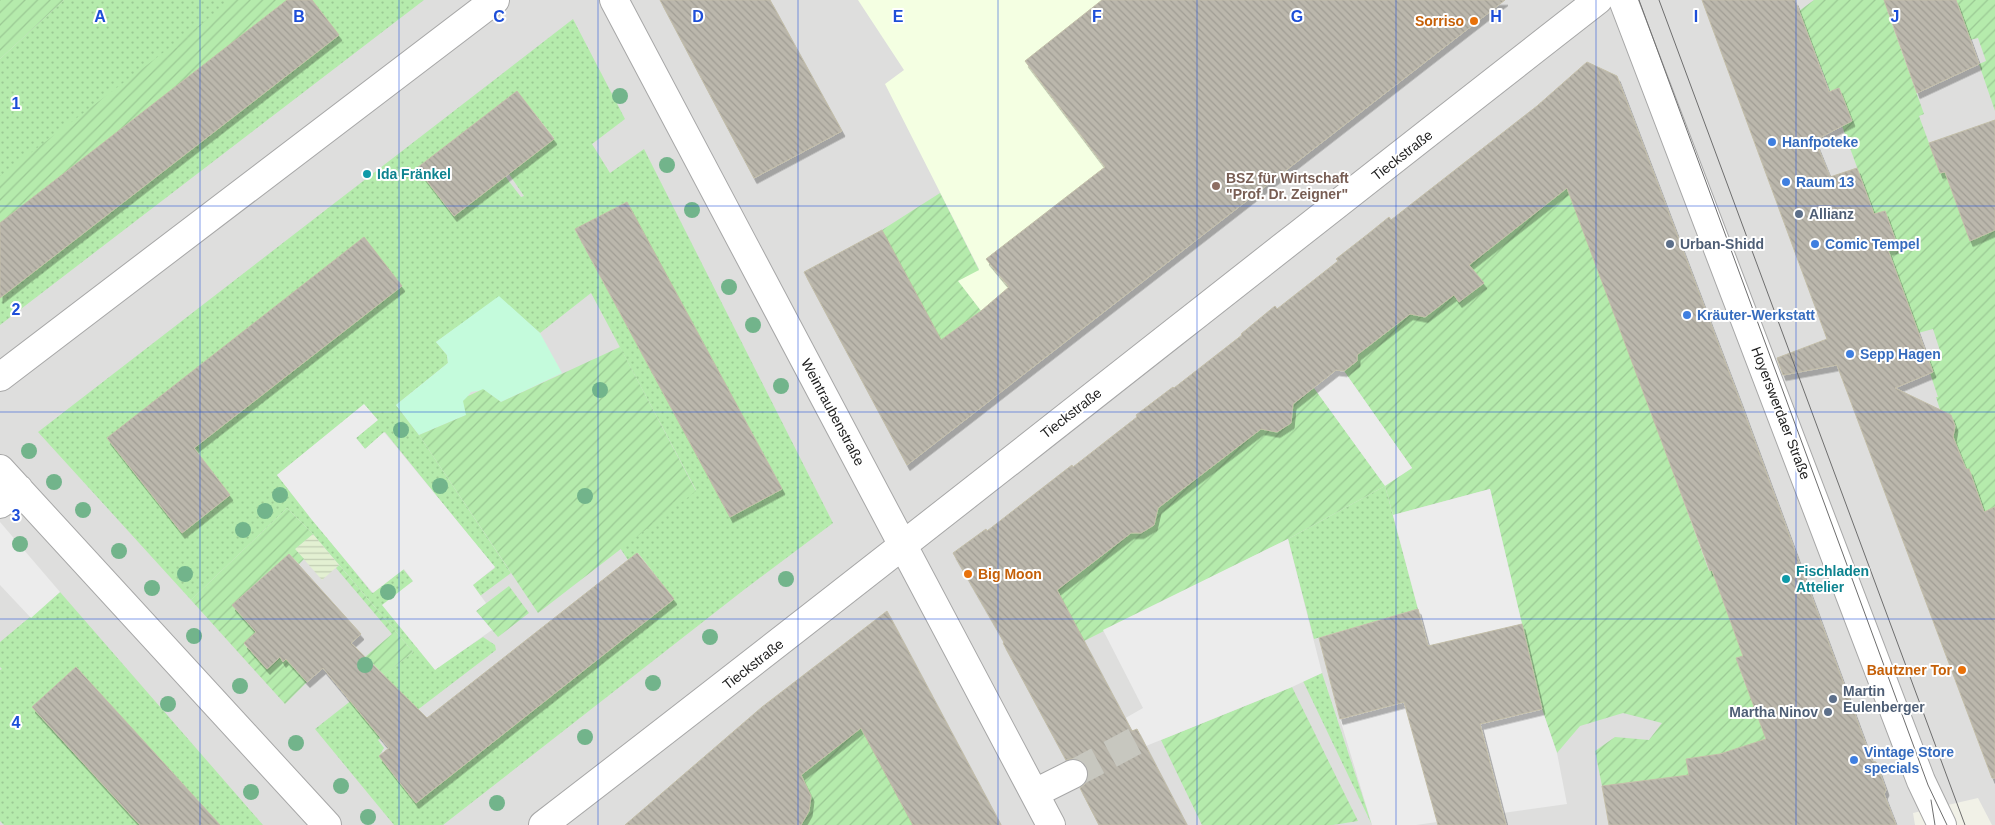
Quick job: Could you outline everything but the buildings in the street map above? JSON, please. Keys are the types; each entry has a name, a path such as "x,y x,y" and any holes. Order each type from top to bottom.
{"street":[{"path":"0,377 495,0"},
{"name":"Weintraubenstraße","path":"614,0 1051,825"},
{"name":"Tieckstraße","path":"543,825 774,648 903,544 1228,292 1598,0"},
{"name":"Hoyerswerdaer Straße","path":"1623,0 1921,781 1942,825"},
{"path":"0,468 9,496 327,825"},
{"path":"1035,793 1073,774"}],"shaded area":[{"path":"0,0 1995,0 1995,825 1992,825 1978,798 1913,813 1915,825 0,825"},
{"path":"858,0 1430,0 1458,36 1028,371 957,280 979,269 885,84 904,70"},
{"path":"499,296 540,333 562,373 501,402 484,390 471,392 468,396 466,415 419,435 396,405 448,363 447,355 436,342"},
{"path":"1336,370 1344,371 1412,468 1385,486 1314,388"},
{"path":"364,404 378,420 356,438 365,449 384,432 495,567 473,585 486,603 476,611 492,630 435,670 382,605 413,581 404,569 373,593 277,475"},
{"path":"1490,489 1522,624 1428,646 1393,515"},
{"path":"0,522 60,592 31,618 0,585"},
{"path":"313,534 339,565 322,580 295,549"},
{"path":"1288,539 1322,673 1146,746 1137,730 1129,733 1122,720 1143,708 1103,630"},
{"path":"1439,693 1458,819 1416,825 1372,825 1340,719"},
{"path":"1542,709 1557,753 1567,804 1503,813 1480,724"}],"green space":[{"path":"0,0 64,0 0,59"},
{"path":"64,0 424,0 0,325 0,59"},
{"path":"233,0 287,0 0,223 0,176"},
{"path":"1814,0 1900,0 1887,10 1924,114 1919,116 1940,173 1945,172 1970,241 1995,230 1995,520 1984,512 1969,469 1966,469 1950,435 1954,434 1955,426 1951,415 1945,412 1941,413 1928,360 1941,354 1933,329 1918,333 1888,250 1898,247 1885,211 1874,214 1842,126 1852,121 1839,88 1830,91 1799,11"},
{"path":"1956,0 1995,0 1995,111 1979,64 1986,61 1978,38 1970,40"},
{"path":"573,19 625,119 592,144 610,173 644,149 833,523 745,589 443,825 394,825 315,729 413,652 313,534 287,508 191,600 38,432","holes":["517,91 554,138 509,174 524,196 521,197 505,176 454,216 417,168","627,202 782,488 730,517 575,230","591,293 696,490 620,548 628,560 638,553 674,599 416,803 379,756 384,748 378,740 496,650 495,645 483,637 435,669 428,661 413,581 403,569 372,593 277,475 364,405 377,420 356,438 365,449 385,432 495,568 472,585 480,596 511,573 419,435 396,405 448,363 447,355 436,342 499,297 540,333","257,398 194,448 230,495 182,533 107,438"]},
{"path":"1565,170 1709,571 1712,570 1743,656 1736,658 1745,684 1799,749 1751,744 1720,754 1687,759 1690,779 1674,777 1602,786 1595,751 1615,737 1649,740 1662,723 1623,713 1580,726 1557,753 1542,709 1490,489 1393,515 1385,486 1288,539 1084,641 1057,590 1108,551 1106,548 1131,529 1134,533 1141,533 1154,525 1151,513 1265,425 1270,431 1277,432 1291,423 1287,409 1314,388 1385,485 1412,468 1344,371 1357,361 1358,354 1413,311 1452,292 1460,301 1484,283 1469,265"},
{"path":"940,193 979,270 958,281 981,311 936,351 882,230"},
{"path":"620,347 696,491 538,613 419,435 466,415 463,401 468,396 483,389 501,402"},
{"path":"1385,486 1418,609 1314,639 1288,539"},
{"path":"287,508 313,534 295,549 304,559 299,564 289,554 232,605 256,632 244,644 267,669 280,657 283,662 286,659 307,682 285,704 191,600"},
{"path":"339,565 413,652 384,675 373,664 365,672 358,663 392,634 336,568"},
{"path":"509,586 529,613 498,637 476,611"},
{"path":"60,592 263,825 220,825 76,667 32,707 140,825 4,825 0,821 0,670 2,669 0,667 0,642"},
{"path":"1322,673 1372,825 1303,681"},
{"path":"1292,687 1358,821 1333,825 1202,825 1161,740"},
{"path":"861,728 913,825 801,825 809,805 809,795 801,775"}],"tunnel":[{"path":"1073,774 1141,738"}],"tram line":[{"path":"1639,0 1928,785 1947,825"},
{"path":"1659,0 1965,825"},
{"path":"1931,800 1935,825"}],"place":[{"name":"Sorriso","path":"1474,21"},
{"name":"Hanfpoteke","path":"1772,142"},
{"name":"Ida Fränkel","path":"367,174"},
{"name":"Raum 13","path":"1786,182"},
{"name":"BSZ für Wirtschaft \"Prof. Dr. Zeigner\"","path":"1216,186"},
{"name":"Allianz","path":"1799,214"},
{"name":"Urban-Shidd","path":"1670,244"},
{"name":"Comic Tempel","path":"1815,244"},
{"name":"Kräuter-Werkstatt","path":"1687,315"},
{"name":"Sepp Hagen","path":"1850,354"},
{"name":"Big Moon","path":"968,574"},
{"name":"Fischladen Attelier","path":"1786,579"},
{"name":"Bautzner Tor","path":"1962,670"},
{"name":"Martin Eulenberger","path":"1833,699"},
{"name":"Martha Ninov","path":"1828,712"},
{"name":"Vintage Store specials","path":"1854,760"}]}
